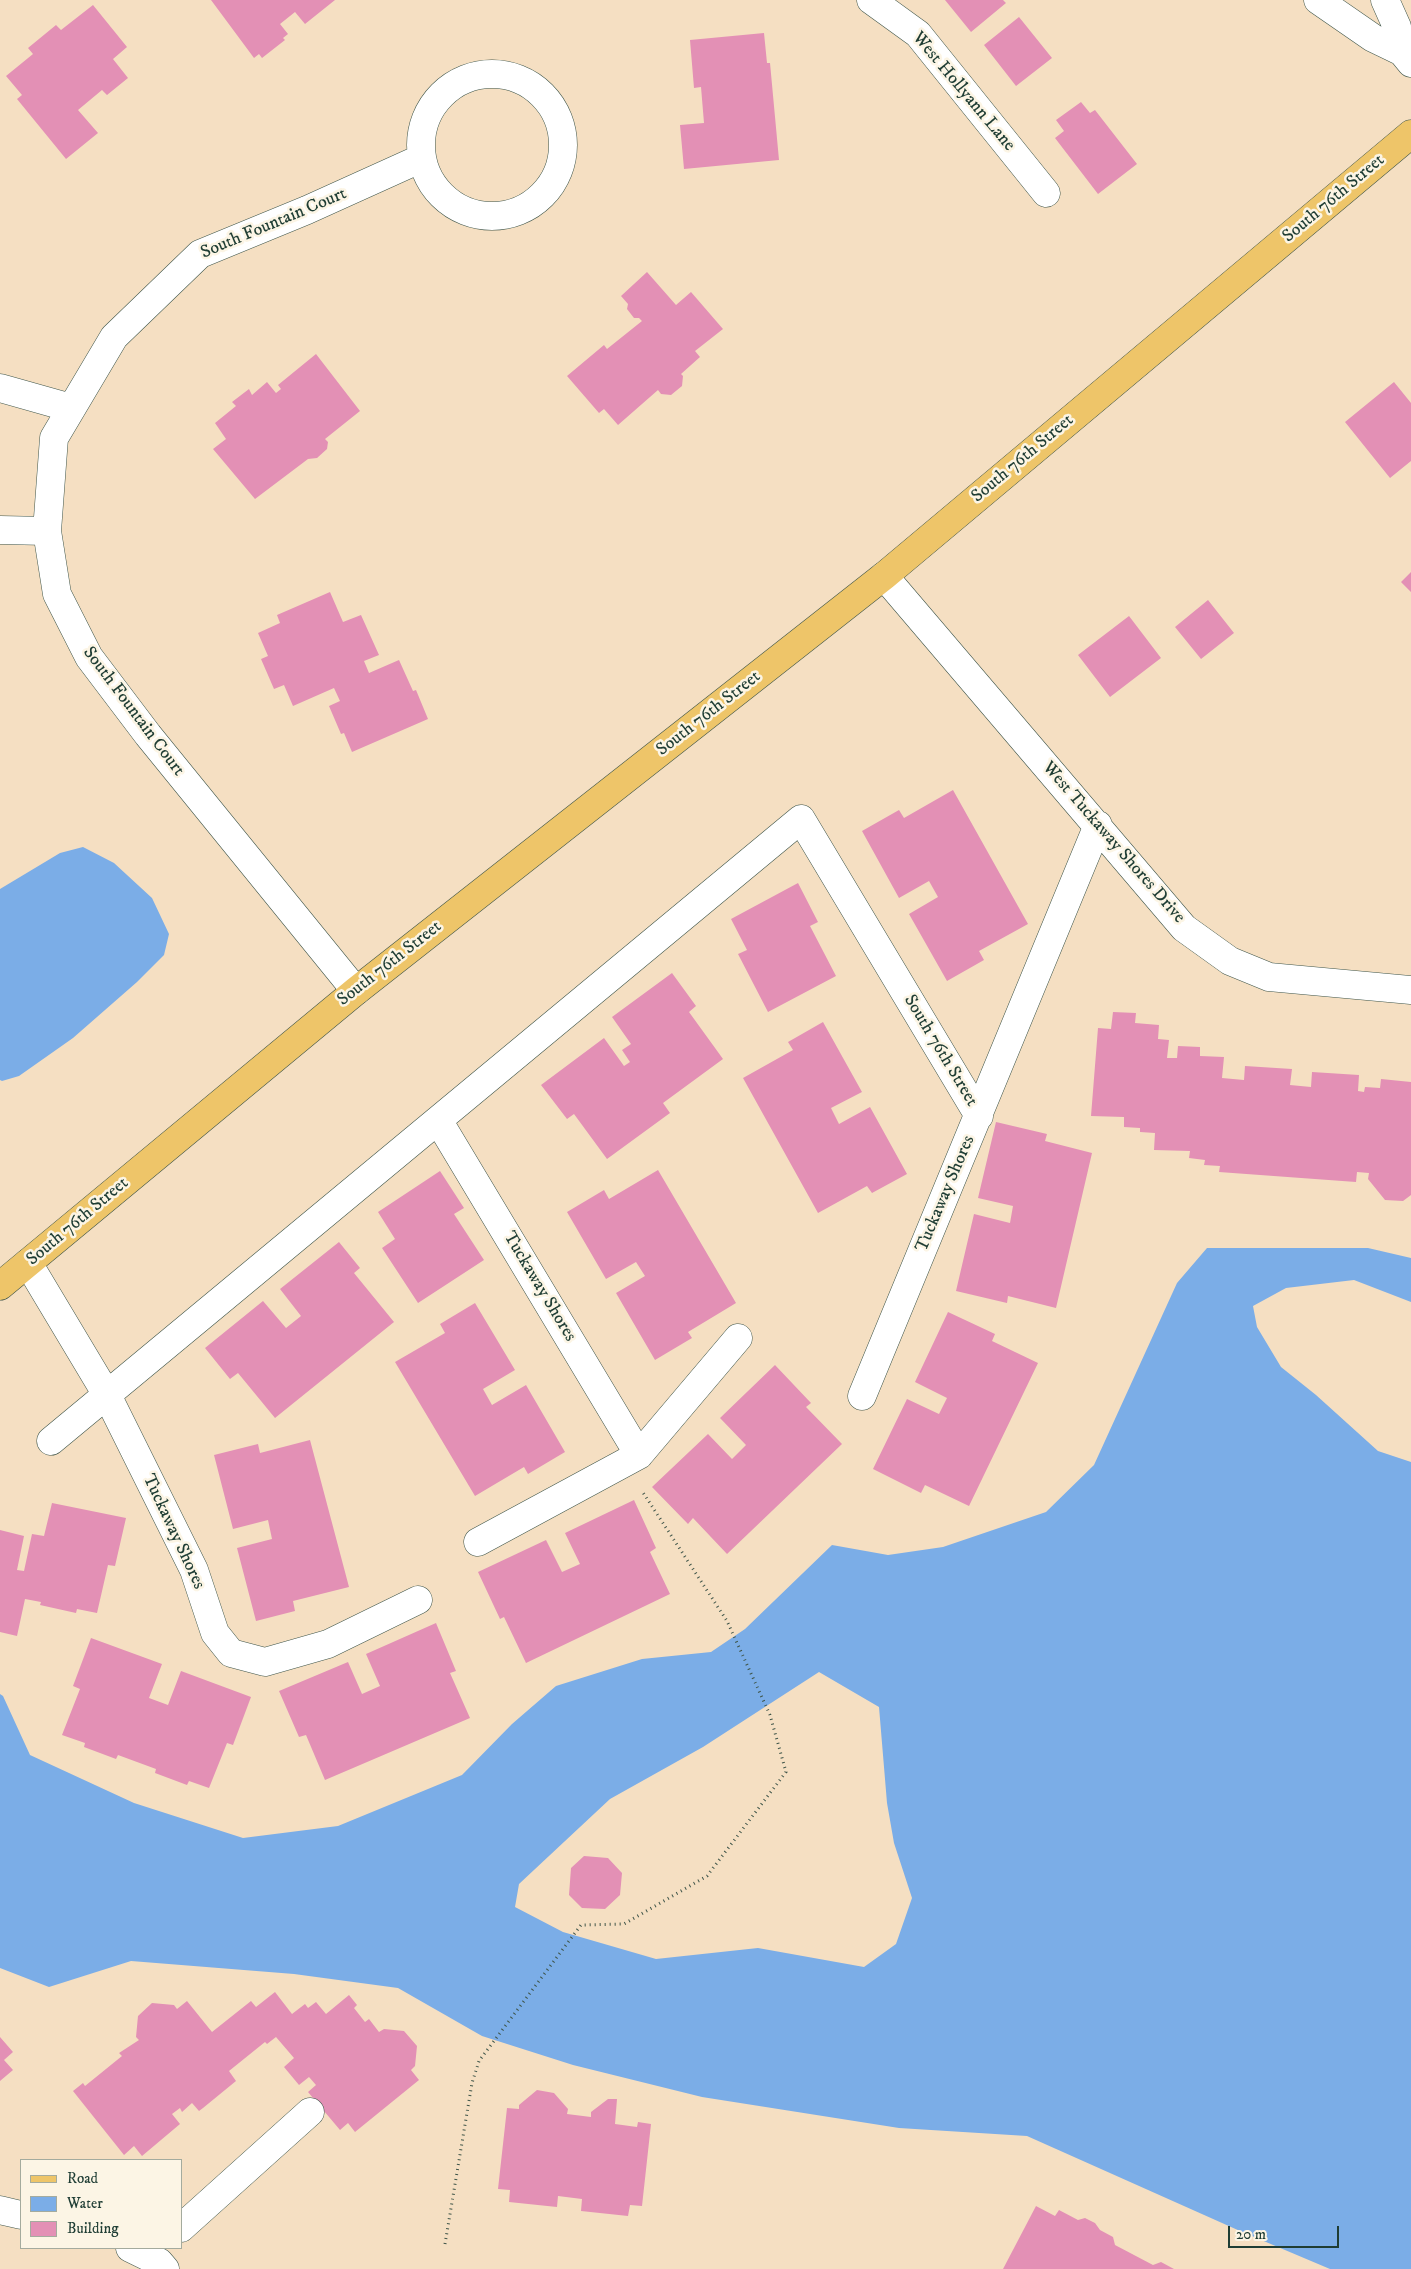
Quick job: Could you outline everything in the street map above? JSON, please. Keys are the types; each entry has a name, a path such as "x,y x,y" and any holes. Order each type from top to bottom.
{"main road":[{"name":"South 76th Street","path":"0,1286 356,991 884,576 1411,134"}],"street":[{"name":"West Hollyann Lane","path":"871,0 918,34 1046,193"},
{"path":"1318,0 1406,58"},
{"path":"1385,0 1397,27 1406,58"},
{"path":"488,74 512,77 534,88 551,105 561,127 563,151 559,171 549,189 534,203 516,212 496,216 481,215 457,207 441,194 429,177 422,158 422,134 430,111 444,92 465,79 488,74"},
{"name":"South Fountain Court","path":"356,991 148,735 89,657 57,594 47,531 54,438 114,337 200,254 308,210 422,158"},
{"path":"0,388 71,408"},
{"path":"0,530 47,531"},
{"name":"West Tuckaway Shores Drive","path":"884,576 1184,928 1230,961 1269,977 1411,990"},
{"name":"South 76th Street","path":"51,1441 801,819 979,1116"},
{"name":"Tuckaway Shores","path":"862,1396 1098,825"},
{"name":"Tuckaway Shores","path":"438,1120 631,1459"},
{"name":"Tuckaway Shores","path":"28,1263 107,1395 194,1570 215,1634 232,1653 265,1662 328,1644 418,1600"},
{"path":"478,1542 631,1459 738,1338"},
{"path":"182,2227 310,2112"},
{"path":"0,2210 20,2214"}],"path":[{"path":"445,2244 472,2083 479,2061 582,1925 624,1924 707,1876 786,1772 770,1715 727,1621 631,1459"}],"water":[{"path":"83,847 114,863 152,898 169,934 164,955 137,982 73,1038 19,1076 2,1081 0,1080 0,889 60,853"},
{"path":"1207,1248 1368,1248 1411,1258 1411,1302 1354,1280 1286,1288 1253,1306 1257,1327 1281,1367 1316,1395 1378,1451 1411,1462 1411,2269 1330,2269 1027,2136 899,2128 702,2097 573,2065 482,2036 398,1988 294,1974 131,1961 49,1987 0,1968 0,1694 3,1696 30,1755 134,1803 243,1838 338,1826 462,1775 512,1724 556,1686 642,1659 711,1652 745,1629 832,1545 888,1555 943,1547 1046,1512 1094,1465 1177,1283","holes":["819,1672 879,1707 887,1803 894,1843 912,1898 896,1944 864,1967 758,1948 656,1959 563,1932 515,1907 519,1884 610,1799 703,1747"]}],"building":[{"path":"211,0 335,0 305,24 295,12 280,24 288,34 283,38 285,40 262,58 259,54 254,58"},
{"path":"945,0 1003,0 1006,3 971,32"},
{"path":"93,5 127,47 113,59 128,78 107,95 102,90 78,110 98,133 66,159 17,99 22,95 6,76 33,54 28,48 56,25 61,30"},
{"path":"1019,17 1052,58 1016,86 984,45"},
{"path":"764,33 767,63 770,63 779,160 684,169 680,125 704,123 701,87 694,88 690,40"},
{"path":"1081,102 1090,113 1095,110 1137,164 1098,194 1055,138 1064,131 1056,120"},
{"path":"647,272 676,305 691,292 723,329 695,351 700,357 681,374 683,376 682,386 671,395 661,394 658,390 618,425 604,409 599,413 567,376 604,345 607,349 642,321 639,318 634,318 627,309 628,304 621,296"},
{"path":"316,354 360,411 325,439 328,442 327,449 317,458 308,459 255,499 213,449 226,439 215,423 236,406 232,402 249,389 252,395 267,382 276,393 281,389 278,385"},
{"path":"1394,382 1411,403 1411,461 1390,478 1345,422"},
{"path":"1411,572 1411,592 1401,582"},
{"path":"330,592 343,622 361,615 379,655 364,661 369,673 399,660 413,691 416,690 428,719 352,752 344,733 341,734 329,706 340,701 334,688 293,706 284,685 274,689 261,659 268,656 258,633 280,623 277,615"},
{"path":"1208,600 1234,633 1201,659 1175,627"},
{"path":"1129,616 1161,658 1110,697 1078,655"},
{"path":"953,790 1028,924 979,951 984,960 947,981 909,914 938,897 929,881 899,898 862,831 899,810 904,818"},
{"path":"798,883 818,922 810,926 836,976 768,1012 738,954 747,950 731,919"},
{"path":"672,973 696,1006 689,1012 723,1059 663,1103 670,1113 607,1159 574,1114 567,1119 541,1085 604,1038 624,1066 630,1062 622,1050 631,1044 612,1017"},
{"path":"1113,1012 1136,1013 1135,1023 1159,1025 1158,1039 1169,1040 1167,1058 1177,1058 1178,1046 1200,1047 1200,1056 1224,1057 1222,1078 1244,1080 1245,1066 1292,1069 1290,1085 1311,1087 1312,1072 1359,1075 1358,1091 1364,1092 1365,1087 1380,1088 1381,1079 1411,1082 1411,1195 1403,1201 1385,1200 1368,1179 1369,1173 1357,1172 1356,1182 1219,1172 1220,1166 1204,1165 1205,1160 1189,1158 1190,1151 1154,1150 1155,1133 1140,1132 1140,1128 1124,1127 1124,1117 1091,1116 1098,1028 1111,1029"},
{"path":"823,1022 862,1092 831,1108 839,1124 870,1107 907,1174 872,1193 867,1186 818,1213 743,1078 793,1050 788,1042"},
{"path":"996,1122 1047,1134 1045,1141 1092,1153 1056,1308 1008,1296 1007,1303 956,1291 974,1214 1010,1223 1013,1206 978,1198"},
{"path":"658,1170 736,1303 688,1332 692,1338 655,1360 616,1293 645,1276 636,1262 606,1279 567,1212 604,1190 609,1199"},
{"path":"440,1171 464,1208 454,1214 484,1260 418,1303 382,1248 395,1239 378,1212"},
{"path":"339,1242 360,1268 354,1273 394,1322 275,1418 238,1373 230,1379 205,1348 263,1301 286,1328 301,1316 280,1289"},
{"path":"475,1303 515,1370 483,1389 492,1405 526,1385 565,1452 528,1474 524,1467 475,1496 395,1362 445,1333 440,1324"},
{"path":"948,1312 995,1334 992,1341 1038,1363 969,1506 925,1485 921,1493 873,1469 907,1399 939,1414 947,1398 915,1382"},
{"path":"775,1365 811,1403 806,1407 842,1444 727,1554 693,1518 688,1524 652,1487 708,1434 732,1459 746,1445 720,1418"},
{"path":"310,1440 349,1587 293,1601 295,1611 256,1621 237,1548 272,1539 268,1520 233,1529 214,1455 258,1444 260,1453"},
{"path":"634,1500 656,1548 650,1552 670,1594 526,1663 504,1617 500,1619 478,1572 546,1540 562,1572 580,1564 565,1533"},
{"path":"52,1503 126,1518 115,1566 108,1565 97,1613 77,1609 76,1613 40,1605 41,1602 25,1599 17,1636 0,1632 0,1530 24,1536 17,1570 24,1571 32,1534 44,1536"},
{"path":"436,1623 456,1671 450,1673 470,1718 325,1780 306,1735 299,1737 279,1691 348,1662 362,1694 380,1686 366,1654"},
{"path":"91,1638 162,1664 149,1698 168,1705 181,1671 251,1697 233,1745 227,1743 209,1788 189,1781 187,1785 155,1773 156,1769 118,1755 116,1759 84,1747 85,1743 62,1735 80,1689 73,1686"},
{"path":"584,1856 608,1858 622,1873 620,1895 605,1909 582,1908 569,1895 571,1868"},
{"path":"275,1992 292,2014 305,2004 308,2008 316,2002 326,2014 349,1995 357,2005 354,2008 365,2022 369,2019 379,2032 384,2029 404,2031 417,2046 415,2066 411,2070 419,2080 355,2132 348,2123 340,2130 308,2092 316,2085 309,2077 299,2085 284,2067 294,2058 276,2037 267,2044 265,2042 229,2071 236,2081 199,2111 192,2103 182,2112 180,2108 172,2114 180,2124 142,2156 134,2146 124,2155 73,2091 83,2083 85,2086 122,2056 119,2053 139,2040 136,2037 138,2016 152,2003 174,2005 177,2009 187,2001 212,2032 251,2001 256,2007"},
{"path":"0,2037 13,2052 4,2060 13,2070 0,2081"},
{"path":"537,2090 554,2093 568,2109 567,2114 591,2117 591,2112 608,2099 617,2099 615,2124 637,2127 638,2122 651,2124 642,2206 630,2205 628,2216 581,2211 582,2199 558,2196 557,2207 509,2202 510,2190 498,2189 507,2108 519,2109 519,2105"},
{"path":"1036,2206 1055,2216 1059,2210 1078,2220 1085,2218 1095,2223 1100,2230 1113,2237 1115,2245 1153,2265 1161,2262 1174,2269 1003,2269"}]}
